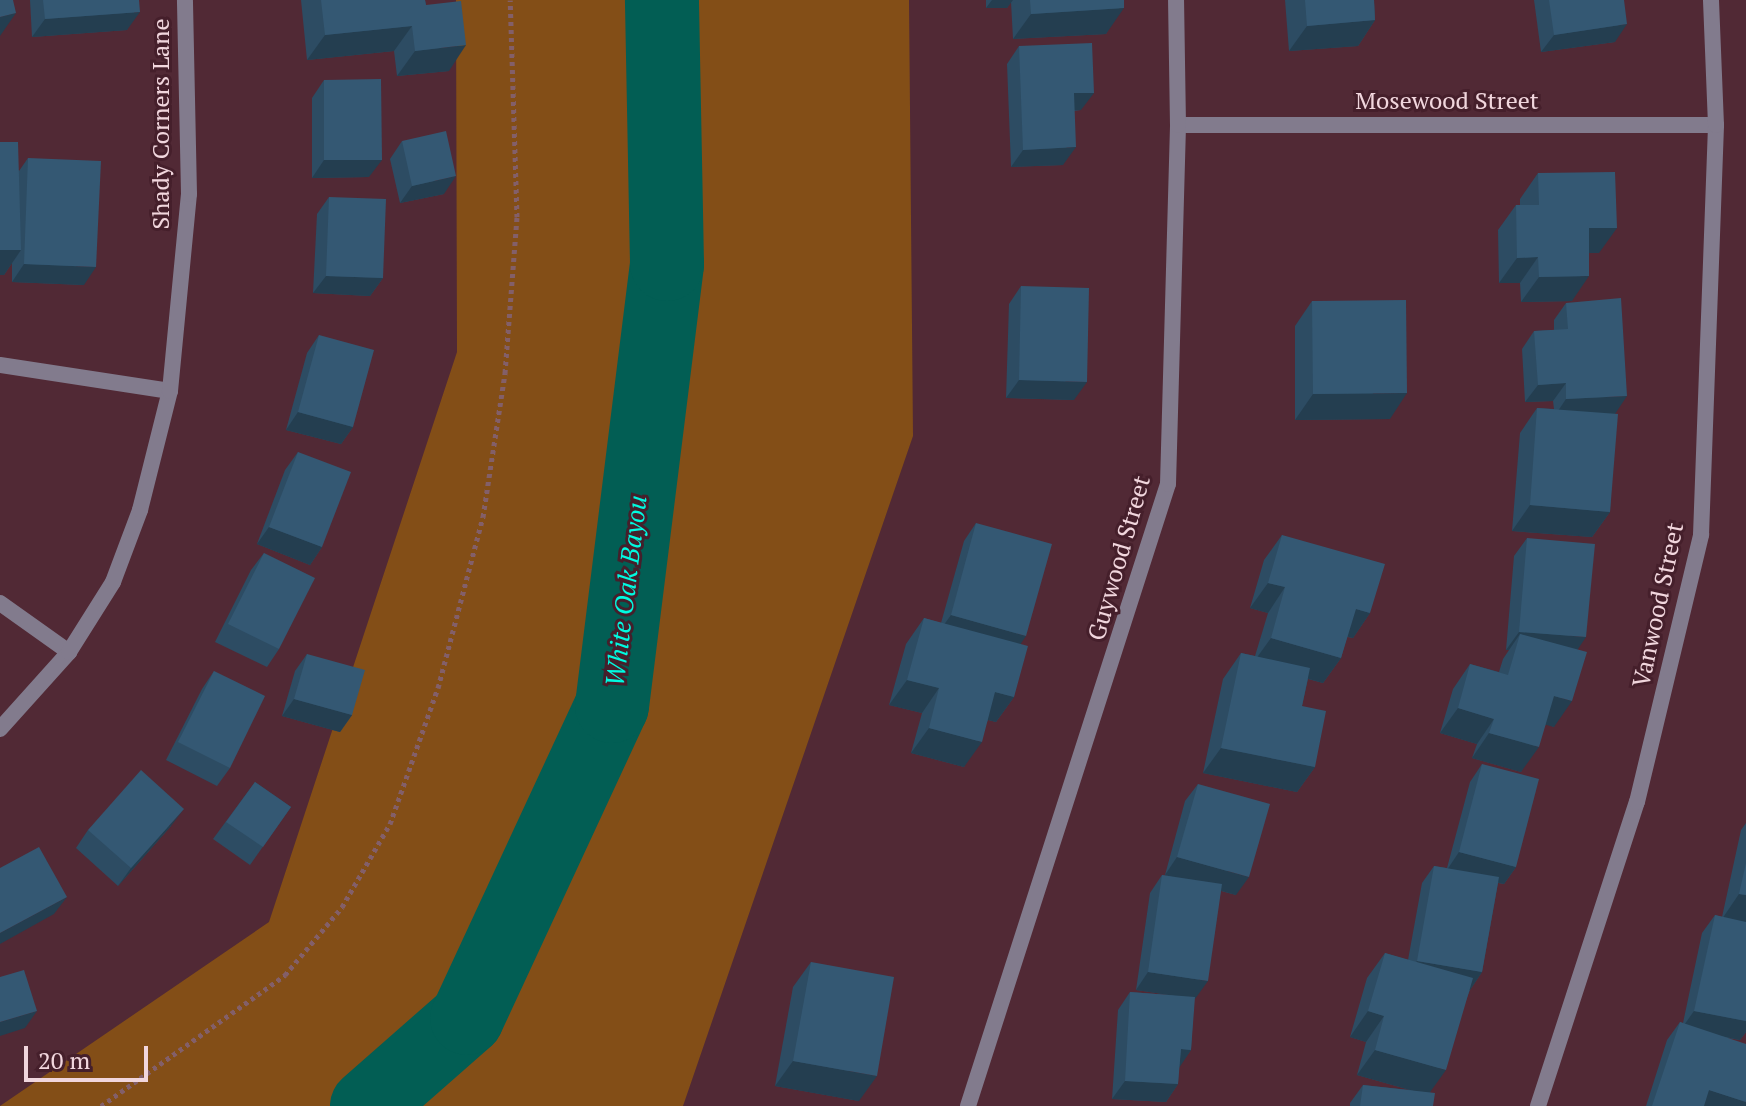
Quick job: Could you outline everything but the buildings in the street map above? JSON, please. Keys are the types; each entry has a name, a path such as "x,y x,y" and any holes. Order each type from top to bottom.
{"street":[{"name":"Shady Corners Lane","path":"0,729 69,652 113,582 140,510 170,391 189,194 185,0"},
{"name":"Guywood Street","path":"968,1106 1168,484 1178,125 1176,0"},
{"name":"Vanwood Street","path":"1538,1106 1637,802 1701,535 1716,125 1711,0"},
{"name":"Mosewood Street","path":"1178,125 1716,125"},
{"path":"0,365 170,391"},
{"path":"0,603 69,652"}],"path":[{"path":"101,1106 285,975 342,907 390,824 438,688 483,517 503,387 517,217 510,0"}],"shaded area":[{"path":"456,0 909,0 913,436 683,1106 0,1106 269,922 457,352"}],"waterway":[{"name":"White Oak Bayou","path":"367,1106 467,1018 612,706 667,264 662,0"}]}
